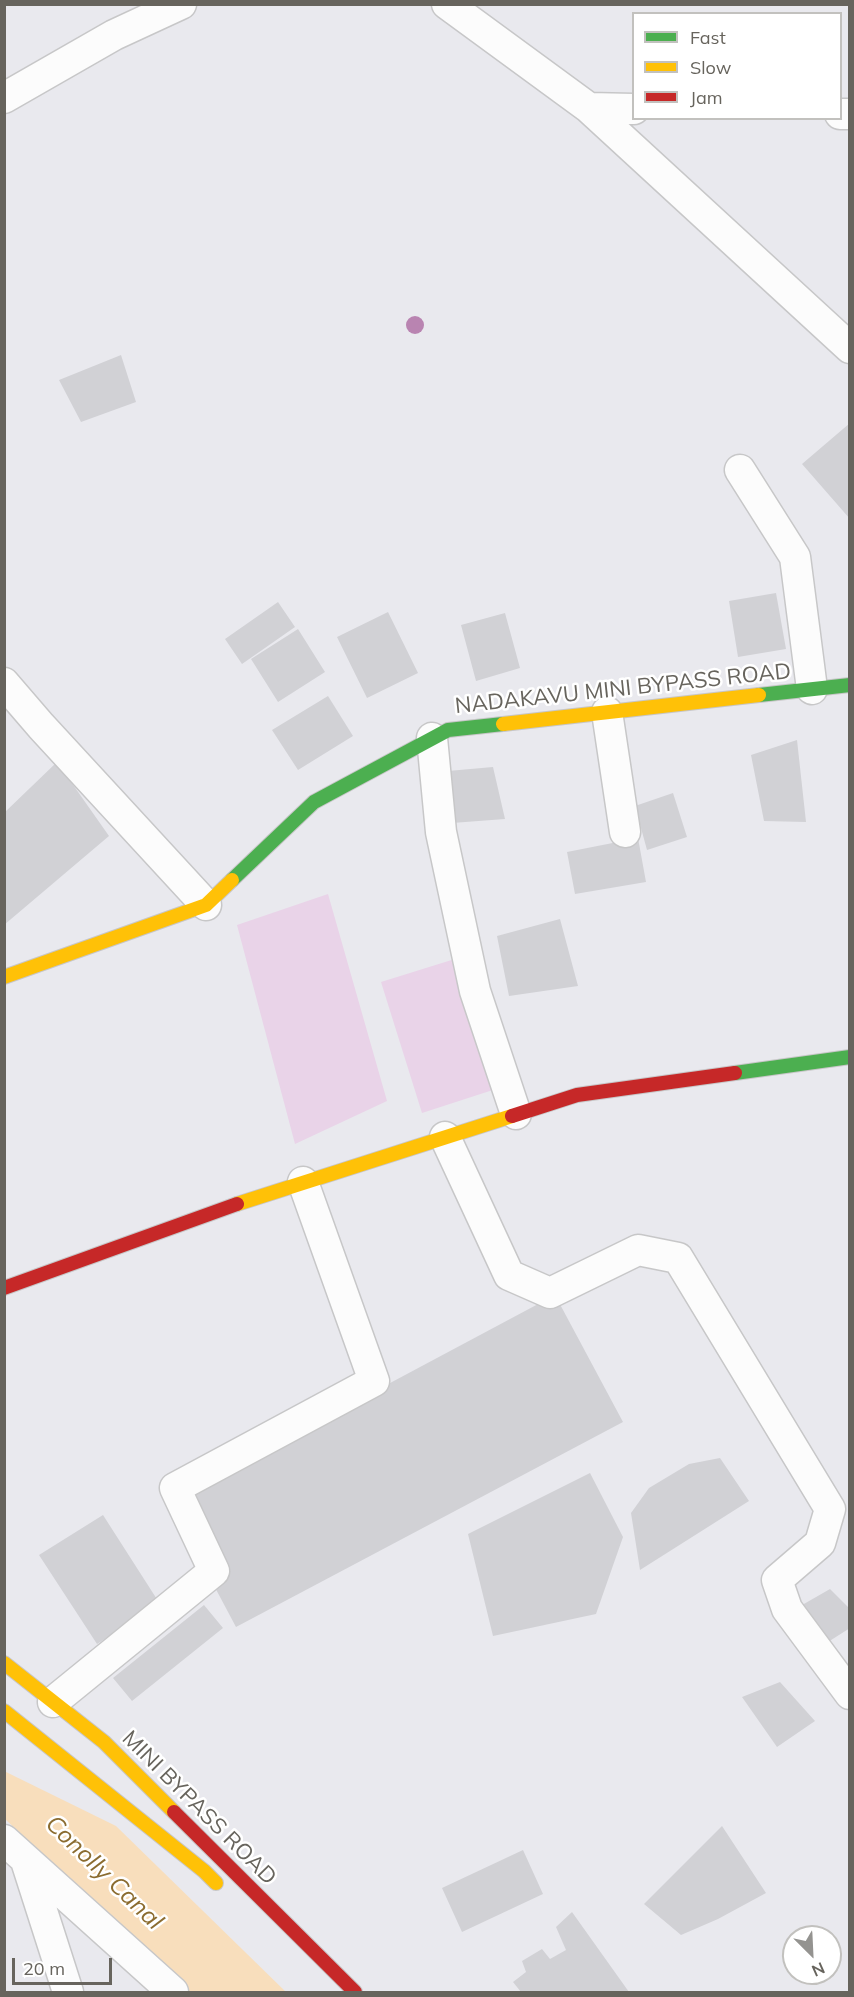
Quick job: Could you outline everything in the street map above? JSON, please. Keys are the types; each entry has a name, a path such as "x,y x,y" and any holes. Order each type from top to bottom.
{"street":[{"path":"4,98 114,35 181,4"},
{"path":"447,4 589,108 849,348"},
{"path":"589,108 632,109"},
{"path":"740,470 795,557 812,689"},
{"path":"4,683 206,905"},
{"name":"NADAKAVU MINI BYPASS ROAD","path":"4,977 206,905 314,802 448,730 849,685"},
{"path":"607,712 625,832"},
{"path":"432,738 441,832 472,980 516,1114"},
{"path":"4,1288 303,1182 577,1095 849,1058"},
{"path":"445,1137 509,1275 550,1293 638,1250 678,1258 831,1509 820,1543 777,1580 787,1609 849,1694"},
{"path":"53,1702 214,1571 175,1488 374,1381 303,1182"},
{"name":"MINI BYPASS ROAD","path":"4,1663 104,1742 355,1992"},
{"name":"MINI BYPASS ROAD","path":"4,1711 204,1871 228,1895"},
{"path":"15,1849 68,1992"},
{"path":"15,1849 172,1992"}],"shaded area":[{"path":"328,894 387,1101 295,1144 237,925"},
{"path":"458,958 499,1088 422,1113 381,982"}],"water":[{"name":"Conolly Canal","path":"4,1771 116,1826 286,1992 189,1992 5,1819"}],"building":[{"path":"121,355 136,402 81,422 59,380"},
{"path":"850,423 850,519 802,464"},
{"path":"776,593 786,649 738,657 729,601"},
{"path":"278,602 295,627 242,664 225,639"},
{"path":"388,612 418,673 367,698 337,637"},
{"path":"505,613 520,668 476,681 461,625"},
{"path":"298,629 325,672 278,702 251,659"},
{"path":"328,696 353,736 298,770 272,730"},
{"path":"797,740 806,822 764,821 751,755"},
{"path":"57,762 109,836 4,925 4,813"},
{"path":"493,767 505,819 452,823 448,771"},
{"path":"673,793 687,837 647,850 635,806"},
{"path":"638,838 646,882 575,894 567,852"},
{"path":"560,919 578,986 509,996 497,936"},
{"path":"555,1295 623,1422 236,1627 169,1501"},
{"path":"720,1458 749,1501 640,1570 631,1513 649,1488 689,1464"},
{"path":"590,1473 623,1537 596,1614 493,1636 468,1534"},
{"path":"103,1515 160,1604 97,1644 39,1555"},
{"path":"830,1589 850,1609 850,1628 806,1656 783,1616"},
{"path":"204,1605 223,1628 132,1701 113,1678"},
{"path":"780,1682 815,1721 777,1747 742,1697"},
{"path":"722,1826 766,1893 718,1919 681,1935 644,1904"},
{"path":"523,1850 543,1894 462,1932 442,1888"},
{"path":"572,1912 629,1992 521,1992 513,1982 526,1972 522,1961 542,1949 550,1959 566,1950 556,1927"}],"traffic: fast":[{"path":"759,695 850,685"},
{"path":"232,880 314,802 448,730 503,724"},
{"path":"735,1073 850,1057"}],"traffic: slow":[{"path":"503,724 759,695"},
{"path":"4,977 206,905 232,880"},
{"path":"237,1204 512,1116"},
{"path":"4,1663 104,1742 174,1812"},
{"path":"4,1711 216,1883"}],"traffic: jam":[{"path":"512,1116 577,1095 735,1073"},
{"path":"4,1288 237,1204"},
{"path":"174,1812 355,1992"}]}
